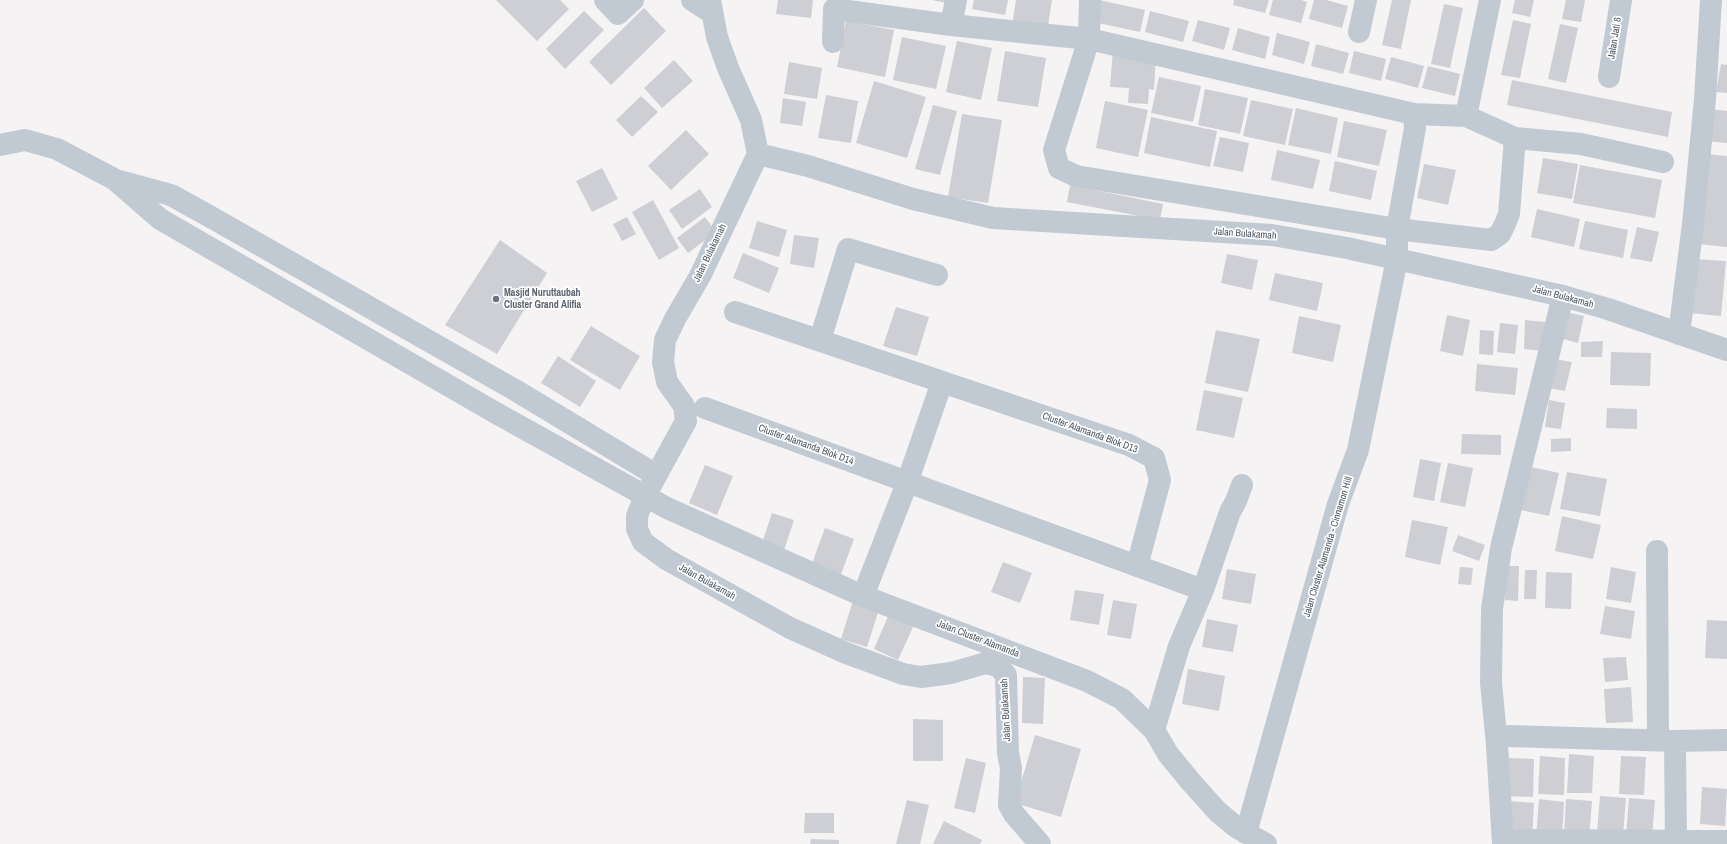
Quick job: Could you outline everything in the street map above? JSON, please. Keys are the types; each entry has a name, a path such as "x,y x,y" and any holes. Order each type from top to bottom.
{"street":[{"path":"605,0 618,14 633,0"},
{"path":"692,0 711,7 717,37 728,68 752,120 758,154"},
{"path":"951,25 956,0"},
{"path":"1090,0 1089,39 1054,150 1059,168 1076,176 1397,229 1491,240 1500,234 1509,214 1515,138"},
{"path":"1359,32 1366,0"},
{"path":"1466,116 1490,0"},
{"name":"Jalan Jati 6","path":"1609,77 1621,0"},
{"path":"1679,334 1693,224 1706,99 1711,0"},
{"path":"833,42 835,4 951,25 1089,39 1414,114 1466,116 1515,138 1582,144 1663,162"},
{"name":"Jalan Cluster Alamanda - Cinnamon Hill","path":"1246,833 1338,504 1358,450 1397,259 1397,229 1415,128 1414,114"},
{"path":"0,145 25,140 57,149 114,179 171,195 515,390 656,476"},
{"name":"Jalan Bulakamah","path":"1040,844 1014,814 1009,805 1012,768 1008,753 1006,675 998,666 986,663 951,673 921,677 903,674 846,653 790,628 666,559 643,542 637,529 636,516 645,496 686,421 684,406 667,382 663,362 665,340 675,319 700,276 758,154 808,166 913,199 993,218 1272,235 1397,259 1563,296 1727,350"},
{"name":"Jalan Cluster Alamanda","path":"114,179 160,219 496,414 667,508 863,596 1087,681 1122,699 1154,730 1168,754 1217,811 1236,827 1266,844"},
{"path":"820,340 848,249 938,275"},
{"path":"1563,296 1500,548 1492,609 1491,683 1497,745 1511,842 1676,843 1727,841"},
{"path":"735,312 942,382 907,482 863,596"},
{"name":"Cluster Alamanda Blok D13","path":"942,382 1129,445 1154,458 1160,480 1137,566"},
{"name":"Cluster Alamanda Blok D14","path":"705,408 907,482"},
{"path":"907,482 1203,590"},
{"path":"1154,730 1179,646 1203,590 1230,512 1242,485"},
{"path":"1657,551 1667,740 1676,843"},
{"path":"1509,736 1727,740"}],"building":[{"path":"496,0 560,0 569,9 537,41"},
{"path":"778,0 813,0 811,18 776,14"},
{"path":"932,0 947,0 946,3"},
{"path":"974,0 1008,0 1005,15 972,9"},
{"path":"1016,0 1052,0 1047,32 1012,26"},
{"path":"1099,0 1145,10 1140,32 1094,22"},
{"path":"1234,0 1269,0 1265,13 1233,5"},
{"path":"1273,0 1301,0 1307,2 1301,23 1269,15"},
{"path":"1314,0 1326,0 1348,6 1342,28 1309,19"},
{"path":"1392,0 1411,0 1401,49 1382,45"},
{"path":"1515,0 1534,0 1530,17 1512,13"},
{"path":"1566,0 1585,0 1581,22 1562,19"},
{"path":"1444,4 1463,8 1450,68 1431,64"},
{"path":"644,8 666,31 611,85 589,62"},
{"path":"584,11 604,30 565,69 546,49"},
{"path":"1150,11 1189,21 1183,42 1145,32"},
{"path":"1198,20 1230,28 1224,50 1192,41"},
{"path":"1513,20 1531,24 1520,78 1501,75"},
{"path":"846,21 894,30 885,77 837,67"},
{"path":"1560,24 1578,28 1566,83 1548,79"},
{"path":"1238,28 1270,37 1265,59 1232,50"},
{"path":"1277,33 1310,42 1304,64 1272,55"},
{"path":"902,37 946,46 936,89 893,80"},
{"path":"957,41 992,48 981,100 946,92"},
{"path":"1316,44 1349,53 1343,74 1311,66"},
{"path":"1113,49 1156,55 1154,90 1149,89 1148,104 1128,103 1129,88 1110,87"},
{"path":"1005,51 1046,58 1038,107 997,101"},
{"path":"1354,51 1386,59 1381,81 1349,73"},
{"path":"1391,57 1424,66 1418,88 1385,79"},
{"path":"674,60 693,81 662,108 644,88"},
{"path":"789,62 822,68 817,99 784,94"},
{"path":"1721,64 1727,65 1727,93 1716,92"},
{"path":"1428,66 1460,74 1455,96 1422,88"},
{"path":"1159,77 1201,86 1193,122 1151,113"},
{"path":"1512,80 1672,112 1668,137 1507,105"},
{"path":"874,81 926,97 907,158 856,143"},
{"path":"1205,89 1248,98 1240,134 1198,125"},
{"path":"826,95 858,101 851,143 818,138"},
{"path":"641,96 658,112 632,137 616,120"},
{"path":"783,98 806,102 802,126 780,123"},
{"path":"1251,100 1293,109 1285,145 1243,136"},
{"path":"1105,101 1148,110 1138,157 1096,148"},
{"path":"933,105 957,111 940,175 915,169"},
{"path":"1296,108 1338,118 1331,154 1288,145"},
{"path":"1710,109 1727,111 1727,143 1706,141"},
{"path":"962,114 1002,120 988,203 948,197"},
{"path":"1151,117 1217,131 1210,167 1144,153"},
{"path":"1344,121 1387,130 1379,166 1337,157"},
{"path":"686,130 709,154 671,190 648,166"},
{"path":"1220,137 1249,143 1243,172 1213,166"},
{"path":"1277,150 1320,160 1313,189 1271,180"},
{"path":"1707,154 1727,156 1727,247 1697,244"},
{"path":"1543,158 1578,164 1572,199 1537,193"},
{"path":"1335,161 1377,171 1371,200 1329,191"},
{"path":"1424,164 1456,170 1448,205 1417,198"},
{"path":"1580,165 1662,180 1655,218 1573,203"},
{"path":"602,168 618,199 592,212 576,181"},
{"path":"1070,185 1163,204 1160,220 1067,202"},
{"path":"700,189 712,207 682,229 669,210"},
{"path":"653,200 679,248 659,260 632,212"},
{"path":"1537,209 1580,219 1574,247 1531,237"},
{"path":"627,217 636,234 622,241 613,224"},
{"path":"705,217 716,232 688,253 677,238"},
{"path":"757,221 787,230 779,257 749,248"},
{"path":"1585,221 1628,230 1623,258 1579,249"},
{"path":"1637,227 1659,232 1652,262 1630,258"},
{"path":"794,235 819,238 814,268 790,264"},
{"name":"Masjid Nuruttaubah Cluster Grand Alifia","path":"500,240 547,273 497,354 445,325"},
{"path":"743,253 779,268 769,293 733,278"},
{"path":"1227,254 1258,260 1252,290 1221,283"},
{"path":"1694,259 1726,261 1721,316 1689,313"},
{"path":"1275,273 1323,283 1317,311 1269,300"},
{"path":"896,307 929,317 917,356 883,346"},
{"path":"1566,312 1584,316 1578,343 1560,338"},
{"path":"1447,315 1470,320 1463,356 1440,351"},
{"path":"1299,316 1341,325 1333,362 1292,353"},
{"path":"1525,320 1545,322 1543,351 1524,349"},
{"path":"1500,323 1518,325 1515,354 1497,352"},
{"path":"591,326 640,356 620,390 570,360"},
{"path":"1216,330 1260,339 1248,392 1205,383"},
{"path":"1480,330 1494,331 1493,355 1479,354"},
{"path":"1603,341 1602,357 1581,357 1581,342"},
{"path":"1611,352 1651,353 1650,386 1610,385"},
{"path":"558,356 596,381 580,407 541,383"},
{"path":"1554,359 1572,362 1565,391 1549,388"},
{"path":"1477,364 1518,368 1515,395 1475,391"},
{"path":"1204,390 1243,398 1234,438 1196,430"},
{"path":"1549,400 1565,403 1561,429 1545,427"},
{"path":"1607,408 1637,409 1637,429 1606,428"},
{"path":"1462,434 1501,435 1501,455 1461,454"},
{"path":"1571,438 1571,451 1551,452 1551,439"},
{"path":"1420,459 1441,463 1434,501 1413,497"},
{"path":"1448,463 1473,468 1465,507 1440,502"},
{"path":"705,465 733,476 717,515 689,503"},
{"path":"1531,467 1559,473 1549,516 1521,510"},
{"path":"1567,472 1607,479 1600,516 1560,509"},
{"path":"772,513 794,520 783,553 761,546"},
{"path":"1562,516 1601,525 1593,559 1555,551"},
{"path":"1412,520 1448,527 1440,565 1405,557"},
{"path":"825,528 854,539 839,580 810,569"},
{"path":"1458,535 1485,545 1479,561 1452,551"},
{"path":"1003,562 1032,573 1020,603 991,592"},
{"path":"1506,566 1519,566 1518,601 1505,600"},
{"path":"1460,567 1473,568 1471,585 1458,584"},
{"path":"1611,567 1636,572 1631,603 1606,599"},
{"path":"1227,569 1256,574 1251,604 1222,599"},
{"path":"1525,570 1537,570 1536,599 1524,599"},
{"path":"1546,572 1572,573 1571,609 1545,608"},
{"path":"1075,590 1104,594 1099,625 1070,620"},
{"path":"1113,600 1137,604 1131,639 1107,635"},
{"path":"853,601 879,609 867,647 841,639"},
{"path":"1605,606 1635,611 1631,639 1600,634"},
{"path":"889,614 914,625 898,660 874,649"},
{"path":"1207,619 1238,625 1233,652 1202,647"},
{"path":"1707,620 1727,621 1727,659 1705,658"},
{"path":"1626,657 1628,680 1605,682 1603,658"},
{"path":"1188,669 1225,676 1219,711 1182,704"},
{"path":"1023,677 1045,678 1043,724 1022,723"},
{"path":"1631,687 1633,722 1606,723 1604,689"},
{"path":"913,719 943,720 943,761 913,761"},
{"path":"1035,735 1081,749 1061,817 1015,803"},
{"path":"1569,754 1594,756 1592,793 1567,793"},
{"path":"1540,756 1565,758 1564,795 1538,794"},
{"path":"1621,756 1646,757 1644,795 1619,794"},
{"path":"966,758 986,763 975,813 954,808"},
{"path":"1509,758 1534,759 1533,797 1507,796"},
{"path":"1702,787 1727,789 1725,826 1700,824"},
{"path":"1600,796 1626,798 1623,835 1597,833"},
{"path":"1629,798 1655,800 1652,837 1626,835"},
{"path":"1539,799 1564,802 1562,838 1536,837"},
{"path":"1566,799 1592,801 1589,838 1564,836"},
{"path":"907,800 929,805 920,844 896,844"},
{"path":"1509,801 1534,803 1532,840 1506,838"},
{"path":"805,813 834,813 834,833 804,833"},
{"path":"944,821 982,840 980,844 933,844"},
{"path":"811,839 839,840 839,844 810,844"}],"place":[{"name":"Masjid Nuruttaubah Cluster Grand Alifia","path":"496,299"}]}
